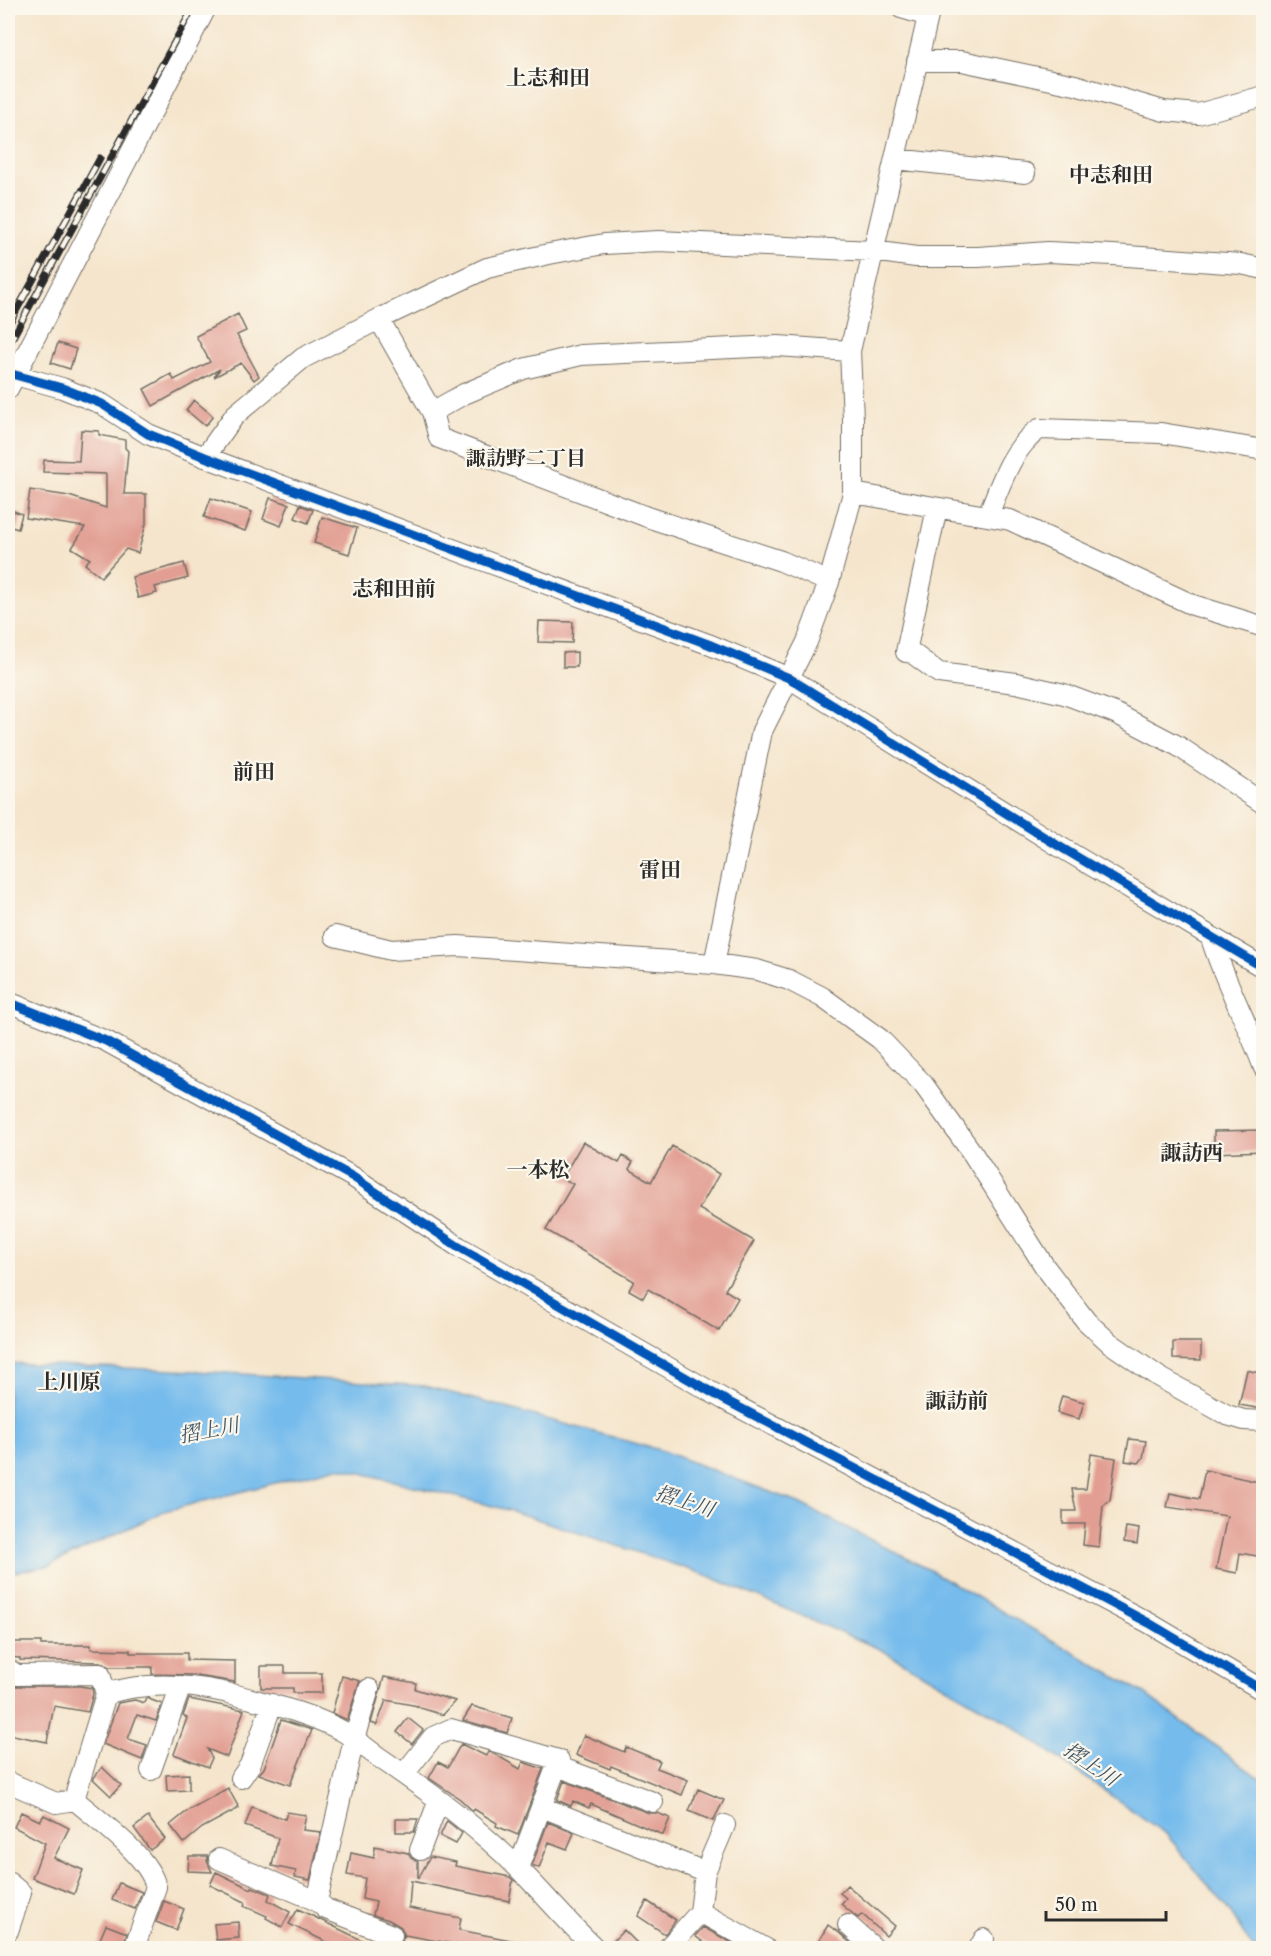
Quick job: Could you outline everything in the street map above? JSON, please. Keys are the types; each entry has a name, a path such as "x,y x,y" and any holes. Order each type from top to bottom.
{"street":[{"path":"206,8 10,379 62,388 102,404 148,434 205,457 708,644 789,678 983,800 994,804 1057,845 1263,968"},
{"path":"714,964 762,731 807,642 830,582 853,493 854,419 850,351 929,12 901,8"},
{"path":"917,61 962,61 1075,85 1164,111 1198,114 1263,96"},
{"path":"895,159 1025,173"},
{"path":"205,457 235,415 303,358 487,268 603,244 659,242 873,251 916,257 978,257 1048,252 1241,264 1263,269"},
{"path":"379,319 432,412 439,438 650,518 781,561 830,582"},
{"path":"432,412 464,394 523,369 581,356 778,346 850,351"},
{"path":"988,515 1009,465 1027,438 1039,429 1161,433 1263,450"},
{"path":"853,493 1010,520 1193,605 1263,627"},
{"path":"937,508 906,652 912,653 939,673 970,679 1016,683 1054,692 1115,713 1178,746 1263,804"},
{"path":"335,936 392,950 459,946 714,964 757,970 789,980 822,997 880,1039 923,1084 944,1112 1045,1267 1086,1321 1110,1343 1159,1377 1227,1415 1244,1420 1263,1421"},
{"path":"1211,938 1221,970 1250,1030 1263,1068"},
{"path":"8,1002 106,1041 353,1178 459,1246 725,1400 1149,1623 1263,1691"},
{"path":"8,1669 16,1675 100,1674 106,1694 75,1800"},
{"path":"106,1694 124,1688 181,1686 210,1688 272,1704 343,1731 470,1824 518,1868 595,1948"},
{"path":"151,1770 181,1686"},
{"path":"318,1901 354,1739 369,1689"},
{"path":"241,1778 250,1765 272,1704"},
{"path":"404,1774 433,1737 451,1729 560,1760 518,1868"},
{"path":"557,1766 653,1802"},
{"path":"8,1782 56,1803 75,1800"},
{"path":"75,1800 140,1857 153,1876 156,1887 134,1948"},
{"path":"420,1850 439,1800"},
{"path":"542,1807 705,1872"},
{"path":"668,1948 700,1912 705,1872 725,1825"},
{"path":"219,1859 318,1901 326,1909 392,1935"},
{"path":"8,1882 21,1893 8,1931"},
{"path":"700,1912 765,1948"},
{"path":"848,1924 874,1948"}],"water":[{"name":"摺上川","path":"8,1363 196,1371 426,1386 660,1450 799,1503 930,1570 1142,1692 1263,1781 1263,1948 1253,1948 1230,1912 1167,1835 1007,1722 882,1650 706,1575 512,1511 338,1467 165,1511 48,1566 8,1573"}],"building":[{"path":"238,314 246,331 237,335 259,376 254,380 241,363 214,377 220,369 153,406 144,389 171,374 174,380 210,362 196,336"},
{"path":"58,343 76,349 70,369 51,363"},
{"path":"194,400 213,416 205,426 186,410"},
{"path":"81,430 99,431 99,435 125,440 125,448 128,451 124,494 146,494 146,524 138,553 126,549 101,577 85,564 90,559 72,548 85,527 26,518 30,490 69,496 106,508 106,474 43,472 44,460 79,461"},
{"path":"211,498 252,512 245,531 204,517"},
{"path":"270,498 289,504 281,526 263,519"},
{"path":"300,505 313,510 308,523 295,518"},
{"path":"8,509 22,514 18,529 8,526"},
{"path":"322,517 357,528 349,554 314,543"},
{"path":"184,563 188,578 155,587 157,593 138,598 132,577"},
{"path":"539,621 573,622 572,643 538,642"},
{"path":"577,652 577,667 563,667 563,653"},
{"path":"1263,1130 1263,1151 1214,1153 1214,1131"},
{"path":"583,1142 619,1163 623,1156 633,1162 629,1169 651,1182 672,1146 719,1174 699,1209 754,1241 725,1290 738,1298 719,1331 648,1289 643,1298 629,1290 634,1281 546,1230 573,1184 562,1178"},
{"path":"1173,1342 1201,1342 1201,1360 1173,1359"},
{"path":"1247,1370 1263,1374 1260,1387 1263,1387 1263,1409 1239,1405"},
{"path":"1062,1396 1084,1402 1079,1419 1057,1413"},
{"path":"1129,1439 1146,1441 1143,1458 1139,1463 1125,1461"},
{"path":"1091,1454 1116,1458 1110,1500 1103,1506 1099,1547 1083,1545 1085,1524 1063,1524 1063,1511 1076,1511 1072,1489 1086,1489"},
{"path":"1205,1470 1263,1483 1263,1557 1240,1553 1237,1573 1216,1569 1227,1516 1167,1507 1170,1493 1199,1499"},
{"path":"1126,1527 1139,1529 1137,1544 1124,1542"},
{"path":"8,1642 41,1642 41,1645 91,1645 91,1649 130,1650 130,1653 187,1653 187,1660 235,1661 235,1682 191,1675 152,1674 152,1667 109,1667 100,1662 20,1660 20,1658 8,1657"},
{"path":"261,1666 285,1666 285,1673 322,1673 322,1693 293,1693 293,1688 261,1688"},
{"path":"342,1676 360,1681 347,1720 332,1713"},
{"path":"384,1677 416,1683 415,1689 455,1701 443,1715 418,1706 386,1700 377,1725 371,1723"},
{"path":"8,1686 80,1686 92,1688 93,1694 88,1712 54,1706 47,1742 8,1734"},
{"path":"146,1698 162,1704 156,1721 137,1715 128,1739 147,1745 142,1760 103,1744 118,1703 135,1700 144,1703"},
{"path":"189,1699 244,1710 227,1757 207,1749 212,1758 208,1767 174,1754 187,1718 183,1716"},
{"path":"472,1706 512,1718 507,1733 463,1720"},
{"path":"408,1718 423,1730 412,1744 397,1732"},
{"path":"281,1720 312,1730 290,1785 259,1774 264,1768"},
{"path":"584,1735 624,1752 626,1747 660,1761 657,1768 688,1780 682,1795 611,1766 610,1769 576,1755"},
{"path":"461,1744 486,1756 488,1752 493,1753 520,1769 523,1762 543,1769 518,1835 496,1826 497,1823 474,1809 473,1811 460,1799 429,1778 438,1762 448,1767"},
{"path":"102,1767 121,1785 111,1796 93,1779"},
{"path":"189,1774 189,1790 167,1791 166,1775"},
{"path":"564,1781 649,1813 657,1813 670,1818 663,1835 591,1804 589,1808 573,1801 571,1806 557,1800"},
{"path":"228,1788 239,1808 202,1828 184,1843 170,1825 190,1809"},
{"path":"698,1789 724,1800 713,1821 689,1811"},
{"path":"252,1807 285,1819 287,1812 306,1815 303,1830 321,1832 310,1880 295,1877 296,1871 272,1866 278,1838 245,1826"},
{"path":"21,1812 40,1821 44,1815 69,1828 54,1858 83,1870 74,1894 32,1878 45,1843 14,1827"},
{"path":"148,1817 165,1839 150,1850 134,1828"},
{"path":"396,1819 418,1819 414,1832 396,1832"},
{"path":"447,1821 462,1833 456,1844 440,1836"},
{"path":"548,1822 574,1833 567,1849 549,1842 539,1868 532,1865"},
{"path":"374,1846 408,1853 418,1862 418,1879 430,1857 456,1862 455,1866 510,1877 513,1880 509,1901 411,1881 409,1908 461,1918 459,1930 521,1942 520,1948 476,1948 405,1935 403,1939 404,1933 401,1927 373,1915 376,1902 362,1899 365,1878 347,1875 351,1853 374,1858"},
{"path":"189,1856 208,1856 207,1861 212,1872 188,1871"},
{"path":"216,1872 251,1889 252,1887 270,1894 268,1900 290,1912 282,1927 266,1918 267,1916 244,1906 245,1902 210,1885"},
{"path":"119,1883 142,1892 135,1909 112,1900"},
{"path":"847,1885 895,1926 886,1936 862,1914 858,1918 841,1904 846,1898 840,1893"},
{"path":"164,1901 184,1909 176,1930 156,1922"},
{"path":"647,1901 676,1920 665,1934 638,1916"},
{"path":"298,1909 376,1947 378,1942 394,1947 403,1940 398,1948 339,1948 289,1924"},
{"path":"238,1922 239,1938 216,1940 214,1924"},
{"path":"106,1925 127,1933 122,1948 109,1948 98,1944"},
{"path":"828,1925 856,1948 829,1948 818,1942"},
{"path":"703,1927 739,1948 711,1948 695,1936"},
{"path":"624,1930 642,1948 607,1948"}],"railway":[{"path":"8,346 193,8"},
{"path":"8,326 100,158"}],"cycle path":[{"path":"8,373 62,388 102,404 148,434 205,457 708,644 789,678 1057,845 1264,968"},
{"path":"8,1002 106,1041 353,1177 459,1247 725,1400 1149,1623 1264,1691"}],"district":[{"name":"上志和田","path":"548,77"},
{"name":"中志和田","path":"1111,174"},
{"name":"諏訪野二丁目","path":"526,458"},
{"name":"志和田前","path":"394,588"},
{"name":"前田","path":"254,771"},
{"name":"雷田","path":"660,869"},
{"name":"諏訪西","path":"1192,1152"},
{"name":"一本松","path":"538,1169"},
{"name":"上川原","path":"69,1381"},
{"name":"諏訪前","path":"957,1400"}]}
